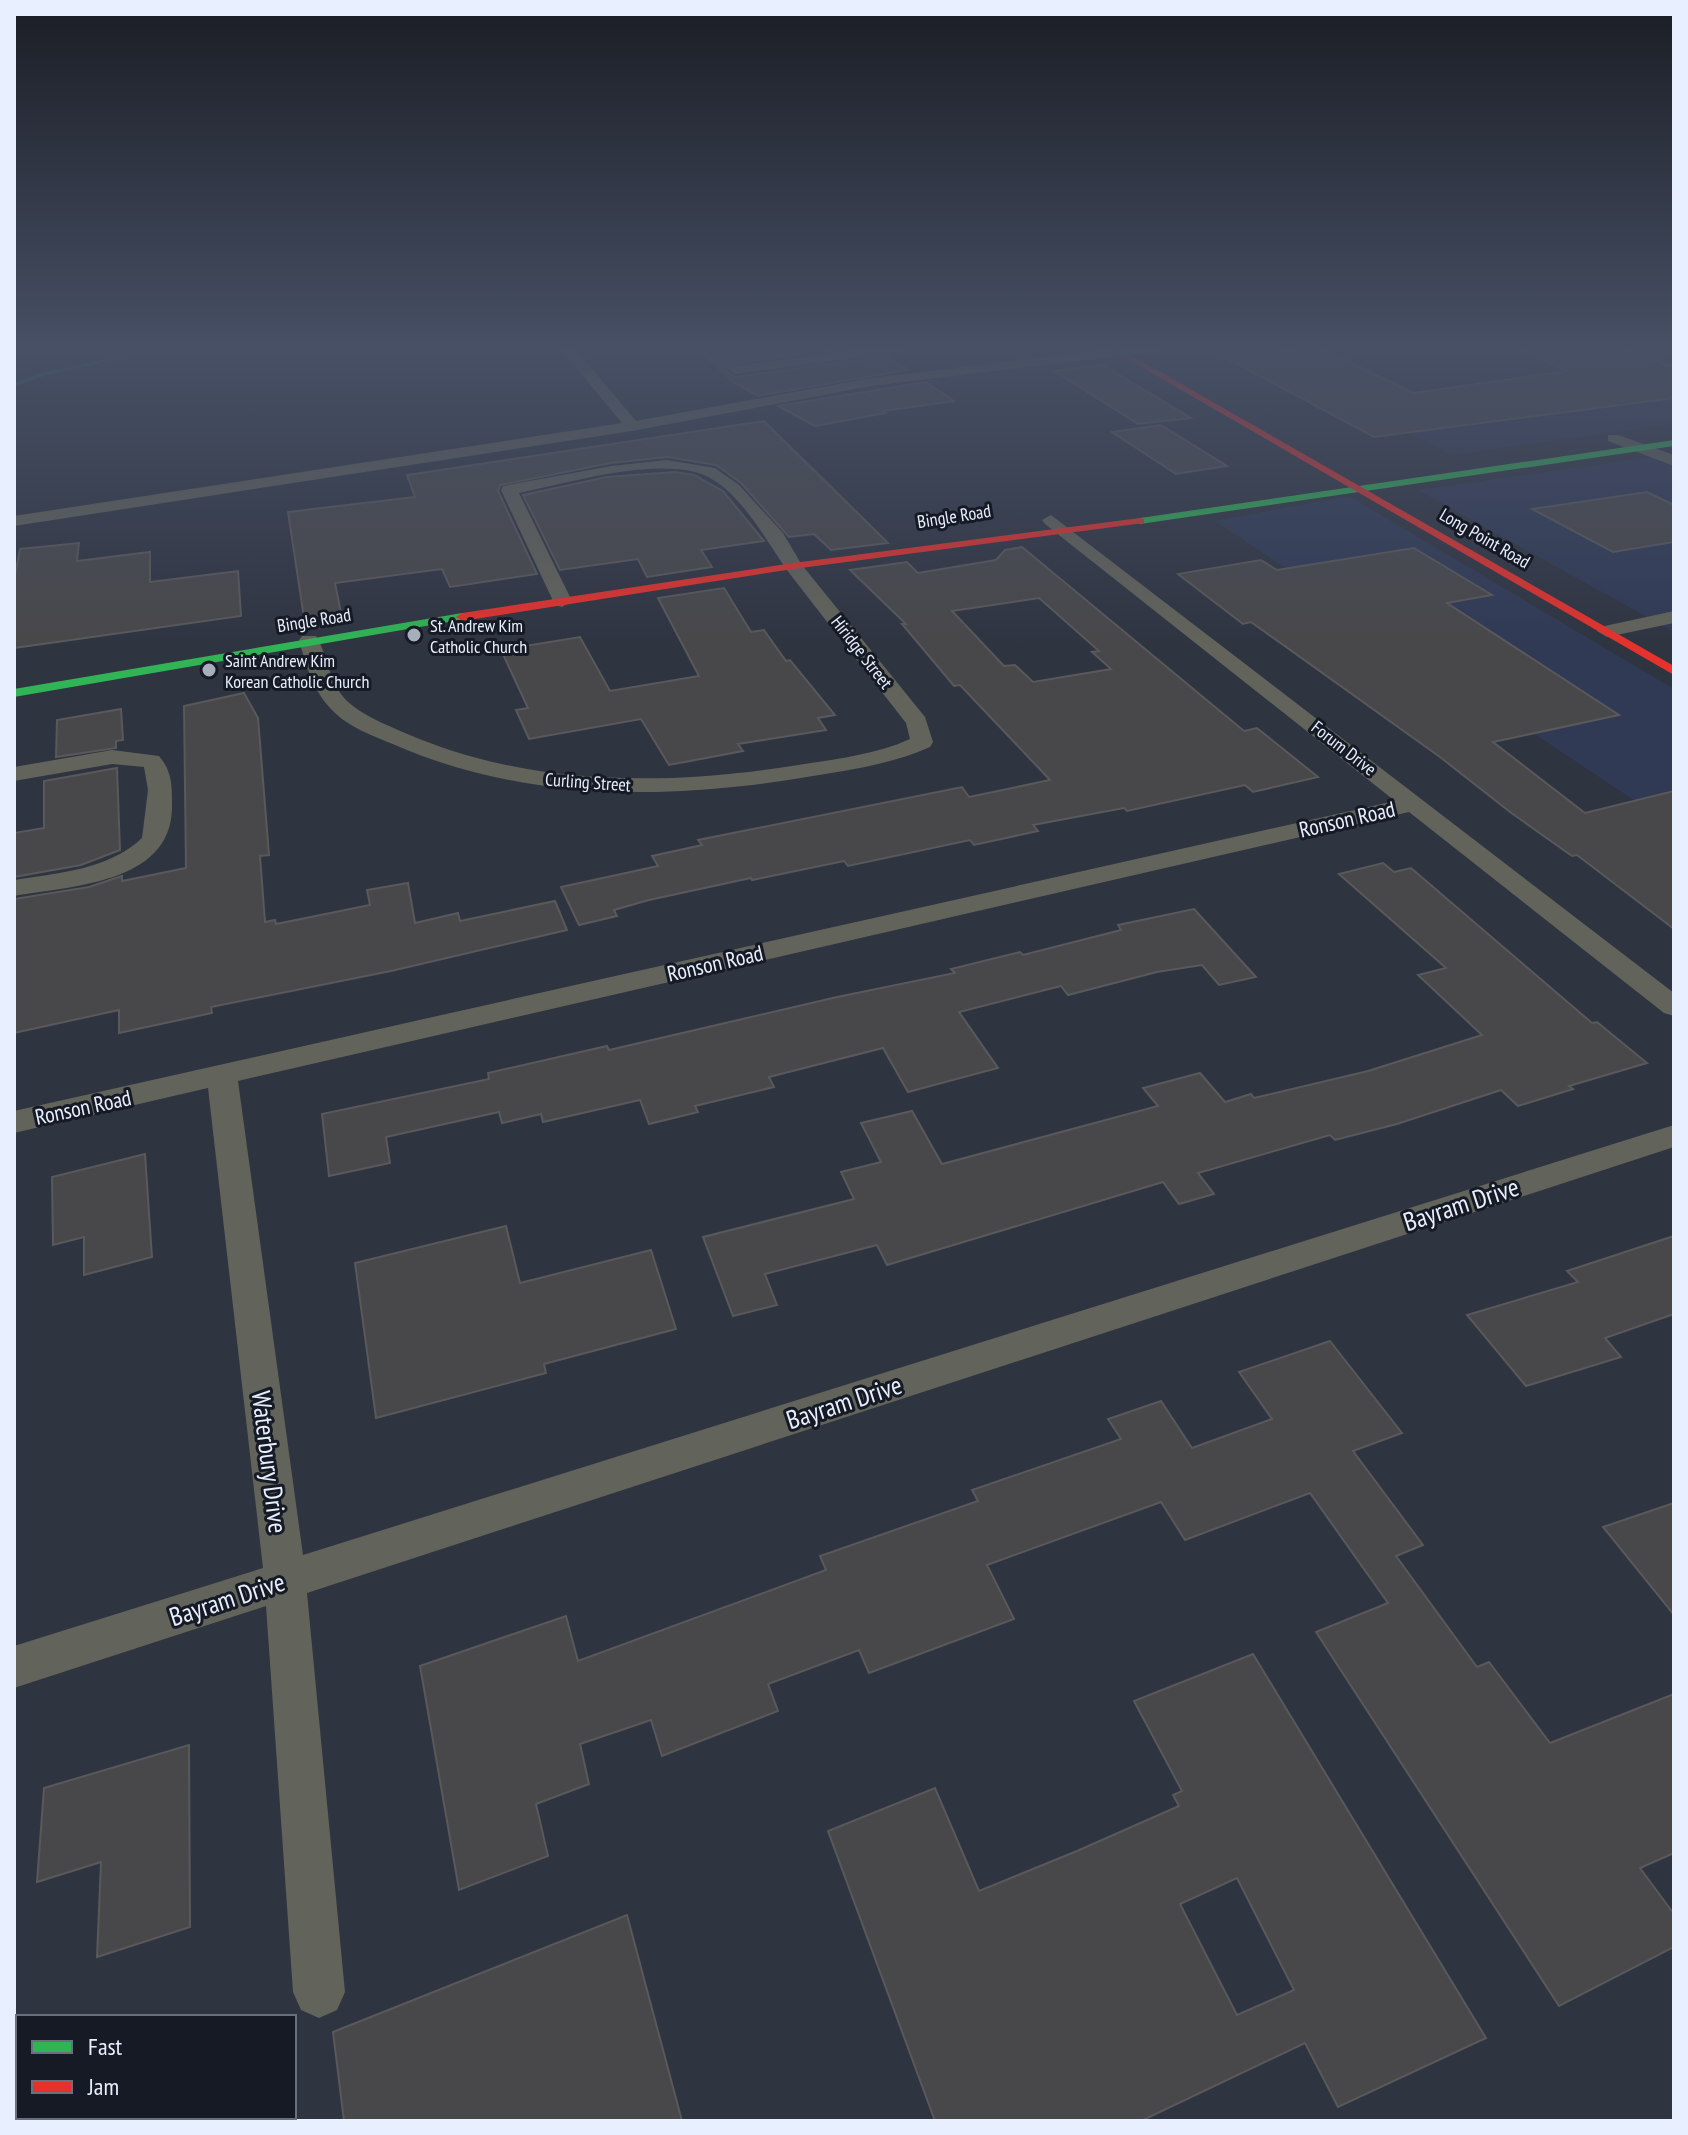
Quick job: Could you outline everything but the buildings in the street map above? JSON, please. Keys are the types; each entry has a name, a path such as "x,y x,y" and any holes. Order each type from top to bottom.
{"main road":[{"name":"Long Point Road","path":"1280,446 1674,671"},
{"name":"Long Point Road","path":"1319,446 1414,498"},
{"name":"Bingle Road","path":"14,693 309,640 1561,446"},
{"name":"Bingle Road","path":"1058,526 1358,491 1655,446"},
{"path":"1614,610 1662,637"}],"street":[{"path":"14,521 504,446"},
{"path":"1632,446 1674,461"},
{"name":"Hiridge Street","path":"562,601 509,490 646,466 680,465 706,469 723,479 802,564 917,722 922,742"},
{"name":"Forum Drive","path":"1058,526 1674,1007"},
{"path":"1607,631 1674,617"},
{"name":"Curling Street","path":"309,640 321,683 349,714 427,754 511,776 628,785 721,783 880,757 922,742"},
{"path":"14,888 103,870 141,853 152,843 159,825 160,775 151,761 141,757 15,766"},
{"name":"Ronson Road","path":"14,1122 1416,803"},
{"name":"Waterbury Drive","path":"222,1076 285,1580 319,1992"},
{"name":"Bayram Drive","path":"14,1667 1674,1136"}],"shaded area":[{"path":"1434,446 1519,446 1452,455"},
{"path":"1674,454 1674,632 1418,490"},
{"path":"1349,496 1674,689 1674,827 1215,521"}],"traffic: fast":[{"path":"1140,521 1656,446"},
{"path":"14,693 462,617"}],"traffic: jam":[{"path":"1282,446 1674,671"},
{"path":"462,617 793,566 1140,521"}],"place":[{"name":"St. Andrew Kim Catholic Church","path":"414,635"},
{"name":"Saint Andrew Kim Korean Catholic Church","path":"209,670"}]}
